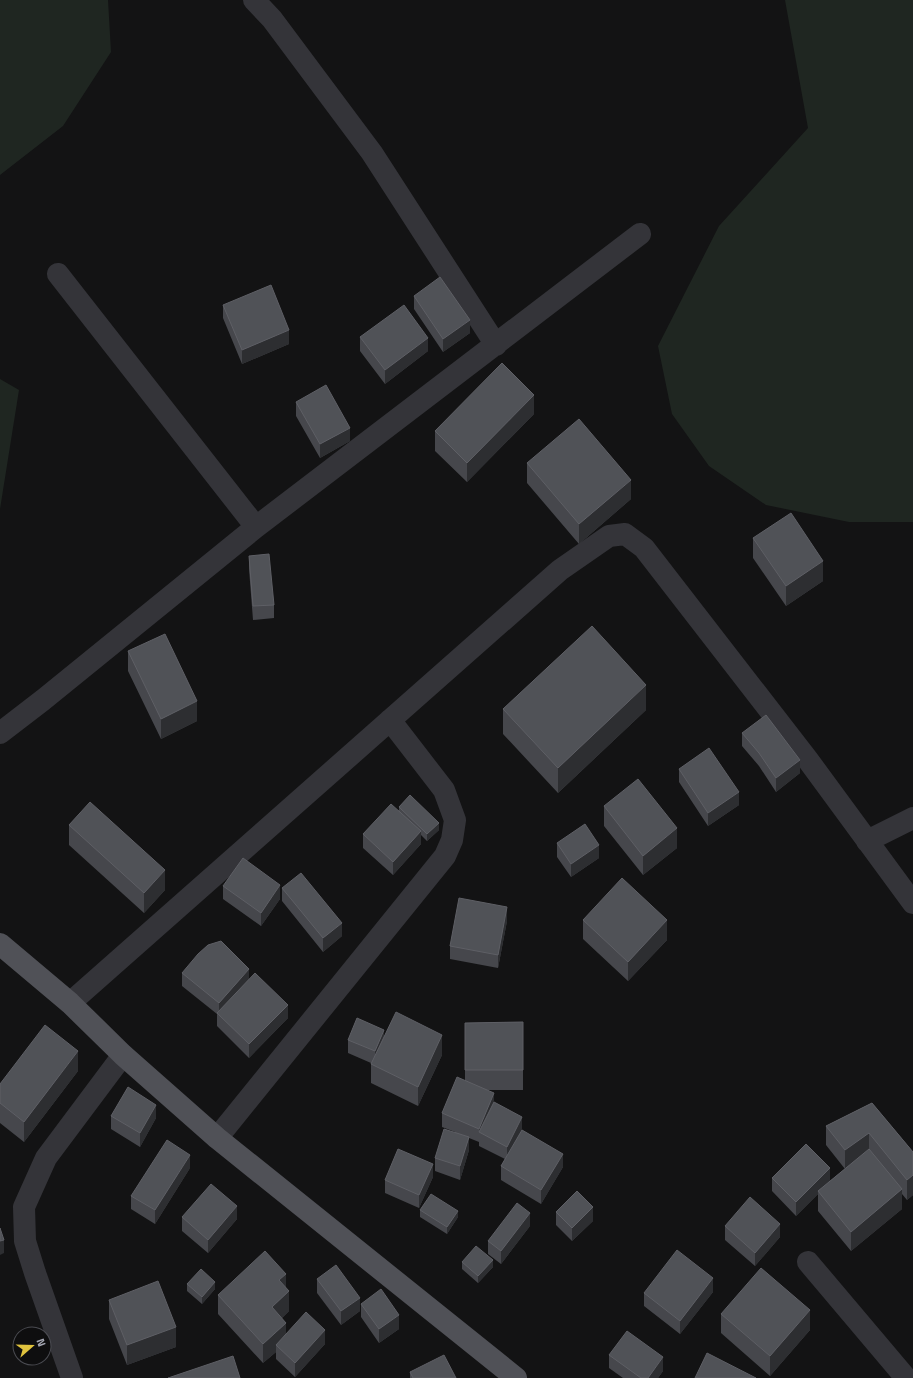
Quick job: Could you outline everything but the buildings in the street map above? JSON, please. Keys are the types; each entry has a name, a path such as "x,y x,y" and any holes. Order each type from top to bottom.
{"main road":[{"path":"0,944 70,1004 123,1054 217,1138 516,1378"}],"street":[{"path":"254,0 272,19 372,153 496,344"},
{"path":"0,733 43,700 256,527 640,234"},
{"path":"58,274 256,527"},
{"path":"70,1004 560,570 609,536 625,534 644,548 808,760 913,903"},
{"path":"217,1138 445,856 452,840 454,820 444,790 390,720"},
{"path":"868,841 913,818"},
{"path":"72,1378 25,1241 24,1207 46,1158 123,1054"},
{"path":"808,1262 906,1378"}],"shaded area":[{"path":"0,0 108,0 111,52 63,126 0,175"},
{"path":"785,0 913,0 913,522 849,522 766,505 709,466 672,414 658,346 719,226 808,128"},
{"path":"0,379 19,390 0,509"}]}
